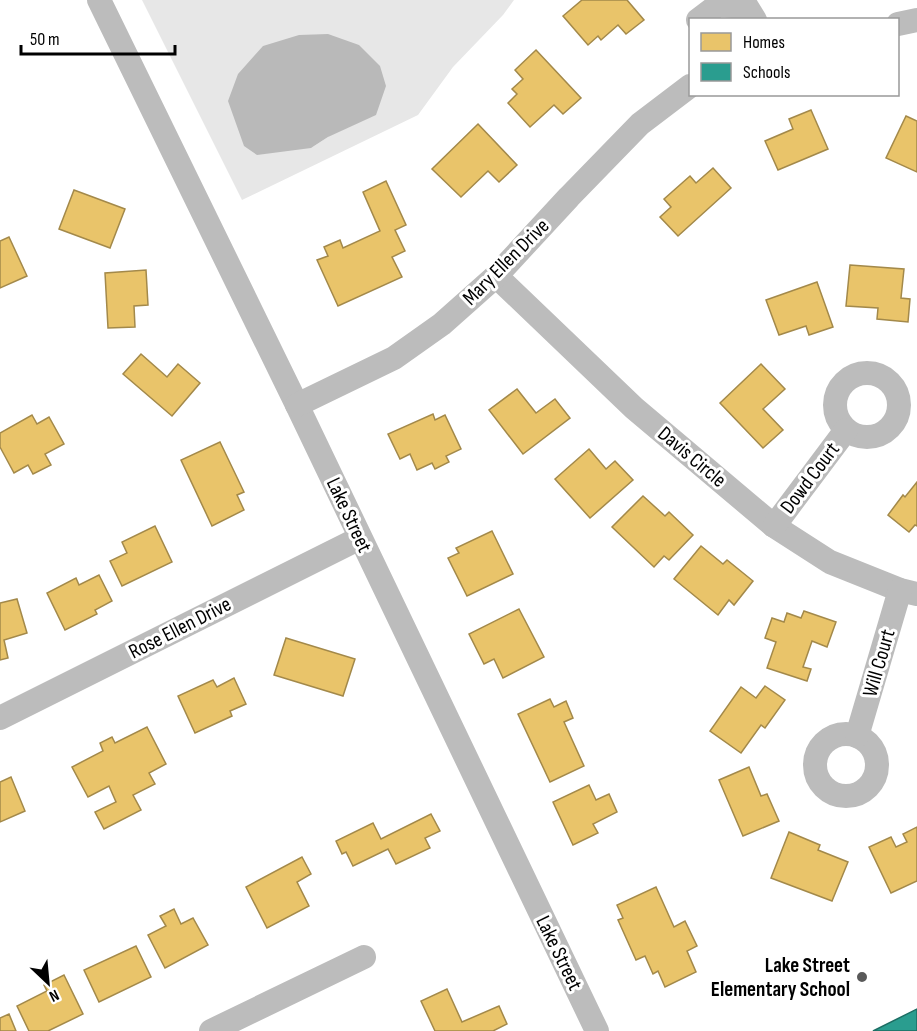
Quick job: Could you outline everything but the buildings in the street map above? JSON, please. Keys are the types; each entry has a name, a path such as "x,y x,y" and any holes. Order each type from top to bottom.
{"street":[{"name":"Lake Street","path":"99,0 297,405 597,1031"},
{"path":"701,18 718,5 747,7 754,18"},
{"path":"899,24 917,20"},
{"name":"Mary Ellen Drive","path":"297,405 394,358 442,324 496,276 640,124 689,87"},
{"name":"Davis Circle","path":"496,276 634,408 774,526 830,562 908,592"},
{"name":"Dowd Court","path":"774,526 846,430"},
{"name":"Rose Ellen Drive","path":"0,718 360,538"},
{"name":"Will Court","path":"857,736 908,592"},
{"path":"211,1031 364,957"}],"shaded area":[{"path":"142,0 514,0 503,15 453,67 418,115 242,200","holes":["380,66 328,137 311,148"]},
{"path":"328,34 359,45 380,66 386,86 376,115 328,137 311,148 257,155 244,146 228,101 238,74 263,46 299,35"}],"place":[{"name":"Lake Street Elementary School","path":"862,977"}]}
